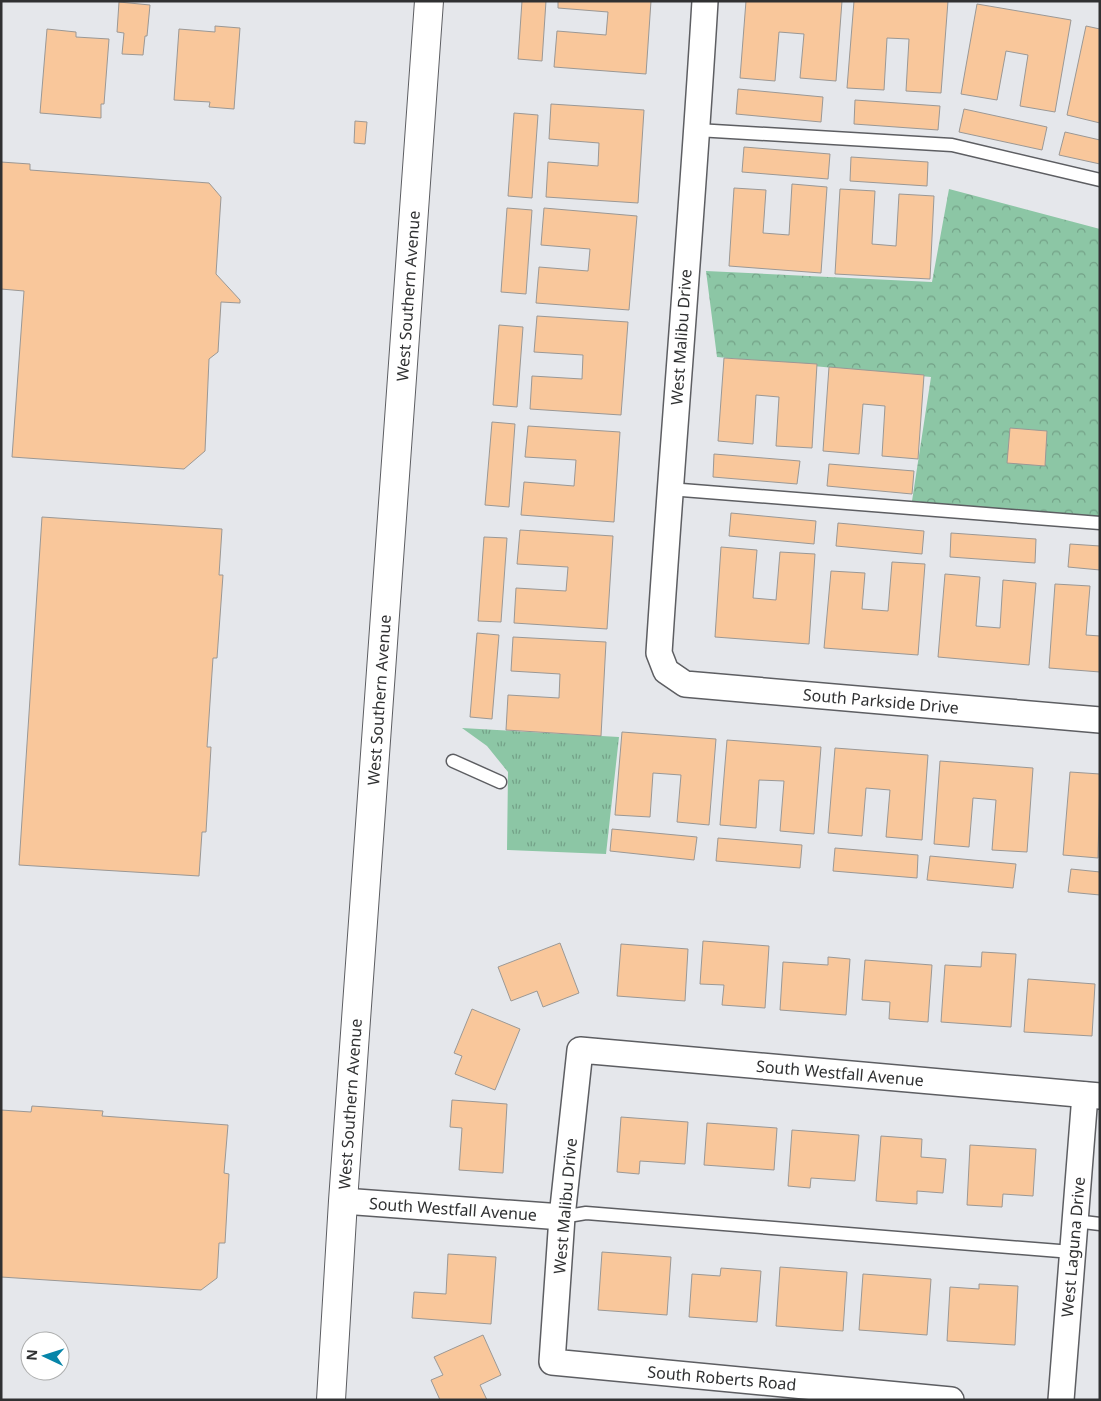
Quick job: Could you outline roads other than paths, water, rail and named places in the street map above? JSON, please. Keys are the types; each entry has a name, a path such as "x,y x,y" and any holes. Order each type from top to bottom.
{"main road":[{"name":"West Southern Avenue","path":"331,1400 343,1202 429,1"}],"street":[{"name":"West Malibu Drive","path":"666,670 659,653 669,489 697,130 705,1"},
{"name":"South Parkside Drive","path":"666,670 685,684 1100,720"},
{"name":"South Westfall Avenue","path":"580,1050 1092,1095"},
{"name":"West Malibu Drive","path":"552,1362 562,1217 580,1050"},
{"name":"West Laguna Drive","path":"1061,1400 1075,1221 1092,1095"},
{"name":"South Westfall Avenue","path":"343,1202 562,1217"},
{"name":"South Roberts Road","path":"552,1362 951,1400"}],"lane":[{"path":"697,130 952,145 1100,180"},
{"path":"669,489 1100,523"},
{"path":"453,762 500,782"},
{"path":"562,1217 586,1213 1072,1252"},
{"path":"1075,1221 1100,1224"}]}
